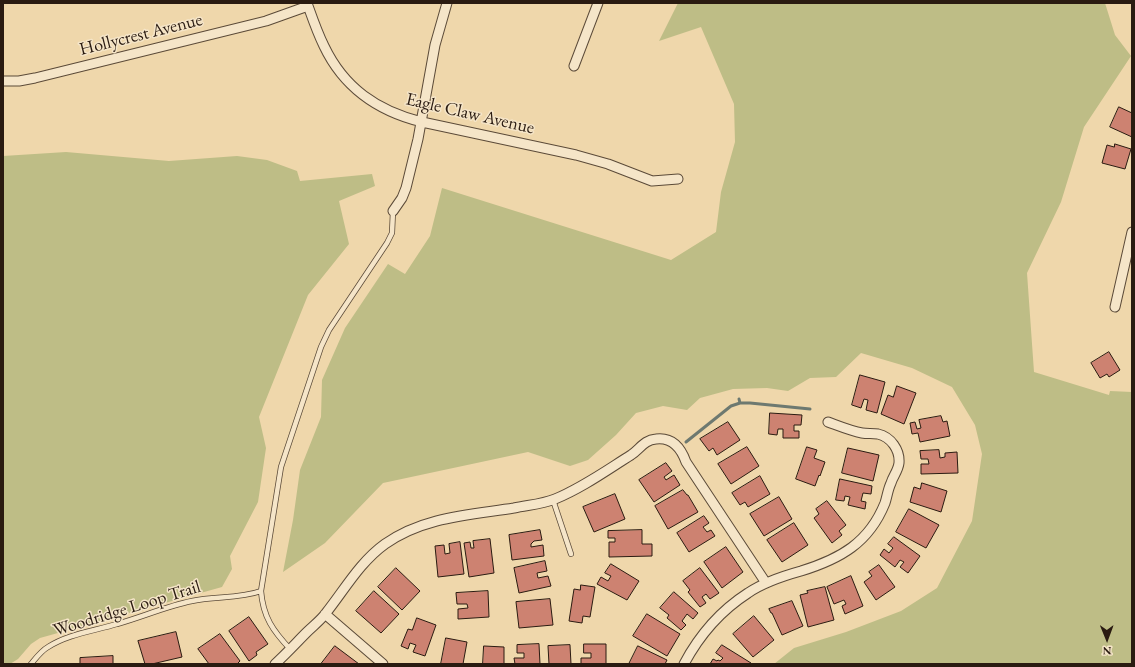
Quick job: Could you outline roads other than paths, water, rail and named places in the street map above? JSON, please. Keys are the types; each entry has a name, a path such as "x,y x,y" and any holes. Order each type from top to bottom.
{"street":[{"path":"393,211 402,198 406,188 422,122 435,45 447,3"},
{"path":"574,66 598,3"},
{"name":"Eagle Claw Avenue","path":"308,5 323,45 342,75 354,88 385,110 402,117 422,122 576,155 608,164 652,181 678,179"},
{"name":"Hollycrest Avenue","path":"3,81 24,80 266,21 308,5"},
{"path":"1115,307 1132,232"},
{"path":"684,664 700,637 717,616 738,599 766,583 824,564 845,553 858,543 878,518 898,465 899,456 896,448 891,441 884,436 863,433 828,422"},
{"path":"275,664 291,650 326,614 361,566 384,544 417,526 437,520 533,505 553,500 569,493 633,453 647,441 655,439 671,441 678,446 683,453 686,462 766,583"},
{"path":"326,614 383,664"}],"lane":[{"path":"291,650 267,619 261,591 280,467 316,359 329,330 387,243 392,233 393,211"},
{"path":"553,500 571,554"},
{"name":"Woodridge Loop Trail","path":"31,664 47,648 55,643 80,634 192,601 249,595 261,591"}],"waterway":[{"path":"686,442 731,406 740,403 739,399"},
{"path":"740,403 810,409"}]}
